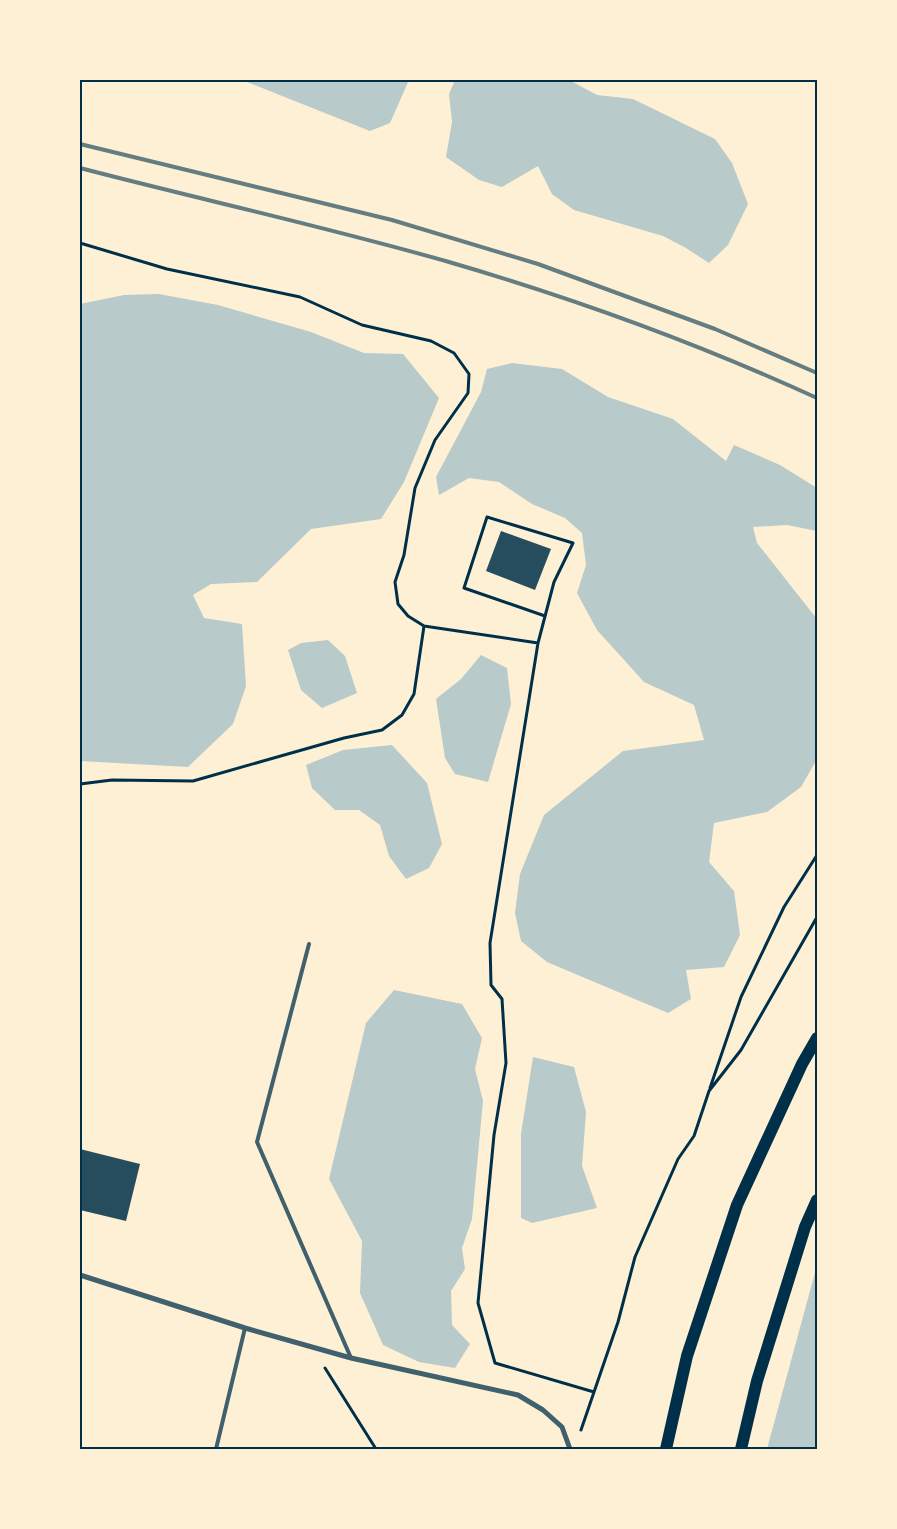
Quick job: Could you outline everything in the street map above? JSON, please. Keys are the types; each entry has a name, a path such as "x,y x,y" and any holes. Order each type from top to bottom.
{"main road":[{"path":"666,1449 688,1356 737,1205 802,1064 817,1038"},
{"path":"741,1449 760,1372 805,1227 817,1200"}],"street":[{"path":"80,1275 245,1328 351,1358 518,1394 544,1410 562,1427 570,1449"}],"lane":[{"path":"309,944 257,1142 351,1358"},
{"path":"216,1449 245,1328"}],"path":[{"path":"80,243 167,269 300,297 362,325 431,341 454,353 468,374 468,393 435,440 415,488 404,555 395,582 398,604 408,616 424,626 538,643"},
{"path":"545,616 464,588 487,517 573,543 554,582 538,643 490,943 491,985 502,999 506,1064 494,1135 478,1303 495,1363 594,1392"},
{"path":"80,784 112,780 193,781 344,738 382,730 402,715 414,694 424,626"},
{"path":"580,1433 618,1322 635,1257 678,1159 694,1136 741,997 784,907 817,855"},
{"path":"709,1091 741,1050 817,917"},
{"path":"311,1347 376,1449"}],"shaded area":[{"path":"242,80 409,80 390,123 370,131"},
{"path":"455,80 569,80 597,95 633,99 715,139 732,163 748,204 728,245 709,263 663,236 574,210 552,194 538,166 502,187 479,180 446,157 452,122 449,94"},
{"path":"159,294 218,305 311,332 364,353 403,354 439,398 404,482 381,519 311,529 257,582 211,584 193,595 204,618 242,624 246,686 233,724 188,767 80,761 80,304 124,295"},
{"path":"512,363 562,369 608,397 673,419 726,461 734,445 780,465 817,488 817,531 787,525 753,527 757,543 817,619 817,759 801,787 767,812 714,823 709,862 734,891 740,935 724,967 686,970 691,999 668,1013 547,962 521,941 515,913 520,874 544,815 623,751 704,740 694,705 644,682 597,630 577,593 586,565 582,533 565,518 532,504 499,482 469,478 439,495 436,477 481,392 487,369"},
{"path":"328,640 345,656 357,693 322,708 301,690 288,650 301,643"},
{"path":"481,655 507,668 511,704 488,782 455,774 445,758 436,699 461,679"},
{"path":"392,745 427,783 442,844 429,868 406,879 389,856 380,825 359,810 335,810 312,788 306,765 343,750"},
{"path":"394,990 462,1004 482,1038 475,1069 483,1101 472,1219 462,1248 465,1269 451,1291 452,1325 470,1344 455,1368 419,1362 383,1345 360,1293 362,1241 329,1179 366,1023"},
{"path":"533,1057 574,1067 586,1112 582,1166 597,1208 532,1223 521,1218 521,1134"},
{"path":"817,1266 817,1449 767,1449 816,1269"}],"building":[{"path":"501,531 551,549 535,590 486,571"},
{"path":"80,1149 140,1164 126,1221 80,1210"}],"railway":[{"path":"80,144 392,220 538,264 715,329 817,373"},
{"path":"80,168 357,237 496,276 636,323 727,359 817,398"}]}
